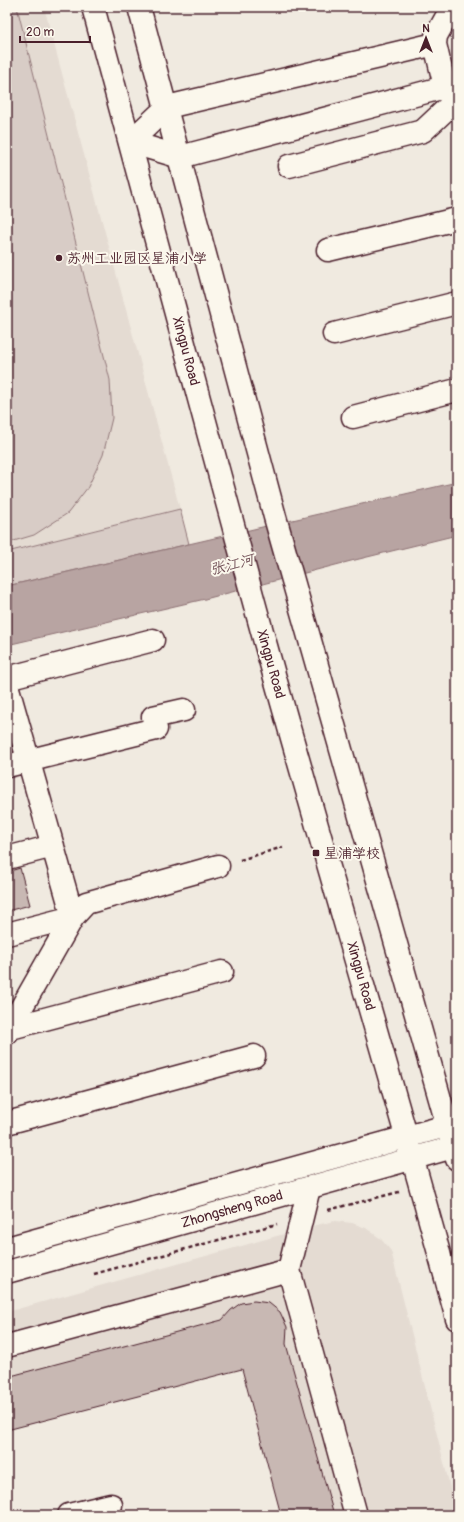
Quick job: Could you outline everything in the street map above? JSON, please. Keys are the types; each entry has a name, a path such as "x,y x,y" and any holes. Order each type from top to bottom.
{"main road":[{"name":"Xingpu Road","path":"93,7 252,597 413,1158 457,1319"},
{"path":"139,7 167,107 275,517 452,1124 456,1151"},
{"path":"452,7 436,36 435,44 452,97"},
{"path":"435,44 167,107 130,142 180,157 452,97"},
{"path":"289,166 423,131 452,97"},
{"path":"328,250 457,219"},
{"path":"334,334 457,303"},
{"path":"353,417 457,390"},
{"path":"7,678 153,640"},
{"path":"7,685 73,917"},
{"path":"7,766 156,729 153,716 184,710"},
{"path":"7,858 53,846"},
{"path":"8,1030 73,917 86,903 218,866"},
{"path":"7,934 73,917"},
{"path":"8,1030 222,972"},
{"path":"7,1123 254,1056"},
{"name":"Zhongsheng Road","path":"7,1248 452,1124"},
{"name":"Zhongsheng Road","path":"7,1272 352,1177 413,1158 456,1151"},
{"path":"309,1188 289,1270 356,1515"},
{"path":"7,1346 289,1270"},
{"path":"70,1515 111,1505"}],"path":[{"path":"218,866 283,847"},
{"path":"90,1275 420,1186"}],"shaded area":[{"name":"苏州工业园区星浦小学","path":"7,7 44,7 180,509 7,552"},
{"name":"苏州工业园区星浦小学","path":"7,7 17,7 110,380 112,418 103,455 88,487 68,513 34,535 7,543"},
{"path":"180,509 189,544 7,586 7,552"},
{"path":"335,1221 352,1223 366,1228 381,1239 391,1251 457,1515 281,1515 242,1369 7,1430 7,1312 316,1225"}],"water":[{"name":"张江河","path":"457,482 457,535 205,599 7,645 7,586"}],"building":[{"path":"20,868 30,905 7,911 7,872"},
{"path":"254,1301 269,1303 280,1312 287,1327 286,1344 334,1515 281,1515 242,1369 7,1430 7,1377 222,1320 231,1310 241,1303"}],"place":[{"name":"苏州工业园区星浦小学","path":"59,258"},
{"name":"星浦学校","path":"316,853"}]}
